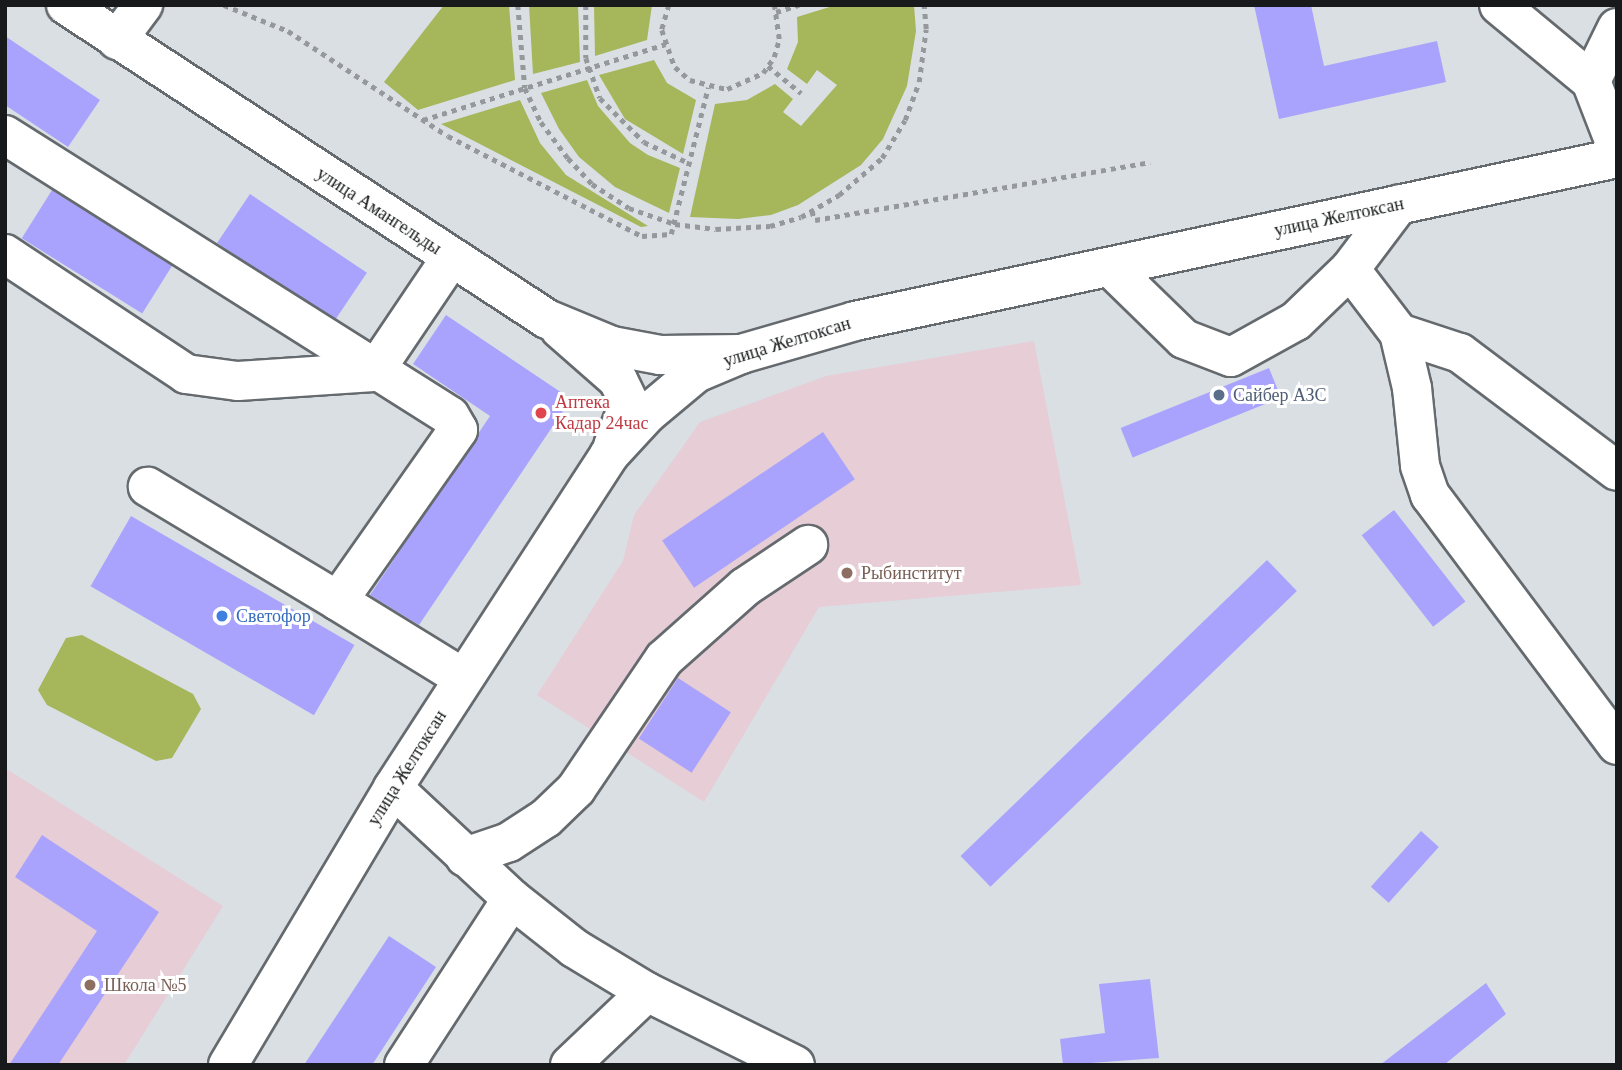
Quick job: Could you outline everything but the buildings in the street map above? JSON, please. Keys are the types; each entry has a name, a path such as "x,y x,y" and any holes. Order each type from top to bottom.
{"main road":[{"name":"улица Амангельды","path":"66,5 547,319 599,359 618,380 629,403 610,455"},
{"path":"117,40 143,5"},
{"path":"1499,5 1591,81 1617,148"},
{"path":"1591,81 1617,28"},
{"path":"5,135 374,372 450,416 458,430 338,601"},
{"name":"улица Желтоксан","path":"228,1065 393,788 610,455 647,414 696,373 741,354 855,321 1617,158"},
{"path":"1110,267 1184,339 1231,357 1296,321 1350,269 1399,204"},
{"path":"5,254 186,374 238,381 374,372"},
{"path":"374,372 451,258"},
{"path":"1350,269 1399,333 1412,388 1420,466 1430,495 1617,745"},
{"path":"547,319 612,346 660,355 741,354"},
{"path":"1399,333 1460,353 1617,471"},
{"path":"148,487 463,678"},
{"path":"465,857 509,842 546,818 576,789 664,659 745,587 808,545"},
{"path":"393,788 512,899 574,948 647,992 775,1061"},
{"path":"404,1065 512,899"},
{"path":"570,1065 647,992"}],"path":[{"path":"224,5 288,32 423,120 642,236 671,234 691,164 708,88"},
{"path":"518,5 525,88 541,121 592,184 629,208 675,224 716,229 770,226 812,211 839,195 882,158 905,120 919,82 926,29 924,5"},
{"path":"586,5 583,29 589,68 600,98 619,121 644,142 691,164"},
{"path":"669,5 663,30 665,44 675,67 708,88 746,84 768,66 779,39 774,5"},
{"path":"776,12 799,5"},
{"path":"423,120 665,44"},
{"path":"768,66 801,93"},
{"path":"812,211 815,220 1150,162"}],"shaded area":[{"name":"Рыбинститут","path":"1034,341 1081,585 819,607 704,802 537,695 623,561 634,515 700,422 826,376"},
{"name":"Школа №5","path":"5,768 223,906 124,1065 5,1065"}],"green space":[{"path":"444,5 509,5 515,80 418,110 384,82"},
{"path":"529,5 578,5 580,62 533,74"},
{"path":"594,5 652,5 647,40 595,56"},
{"path":"836,5 914,5 916,31 907,86 883,139 861,165 798,205 771,215 738,219 690,217 715,104 747,100 775,84 793,99 783,112 801,126 837,85 817,70 807,84 787,69 798,42 797,17"},
{"path":"654,60 667,83 696,100 683,154 625,119 599,75"},
{"path":"587,80 598,106 630,143 648,155 680,168 669,213 615,187 579,157 559,129 541,93"},
{"path":"520,100 540,143 566,175 648,226 641,227 441,124"},
{"path":"82,635 193,694 201,709 172,758 156,761 47,705 38,690 66,638"}],"place":[{"name":"Сайбер АЗС","path":"1219,395"},
{"name":"Аптека Кадар 24час","path":"541,413"},
{"name":"Рыбинститут","path":"847,573"},
{"name":"Светофор","path":"222,616"},
{"name":"Школа №5","path":"90,985"}]}
